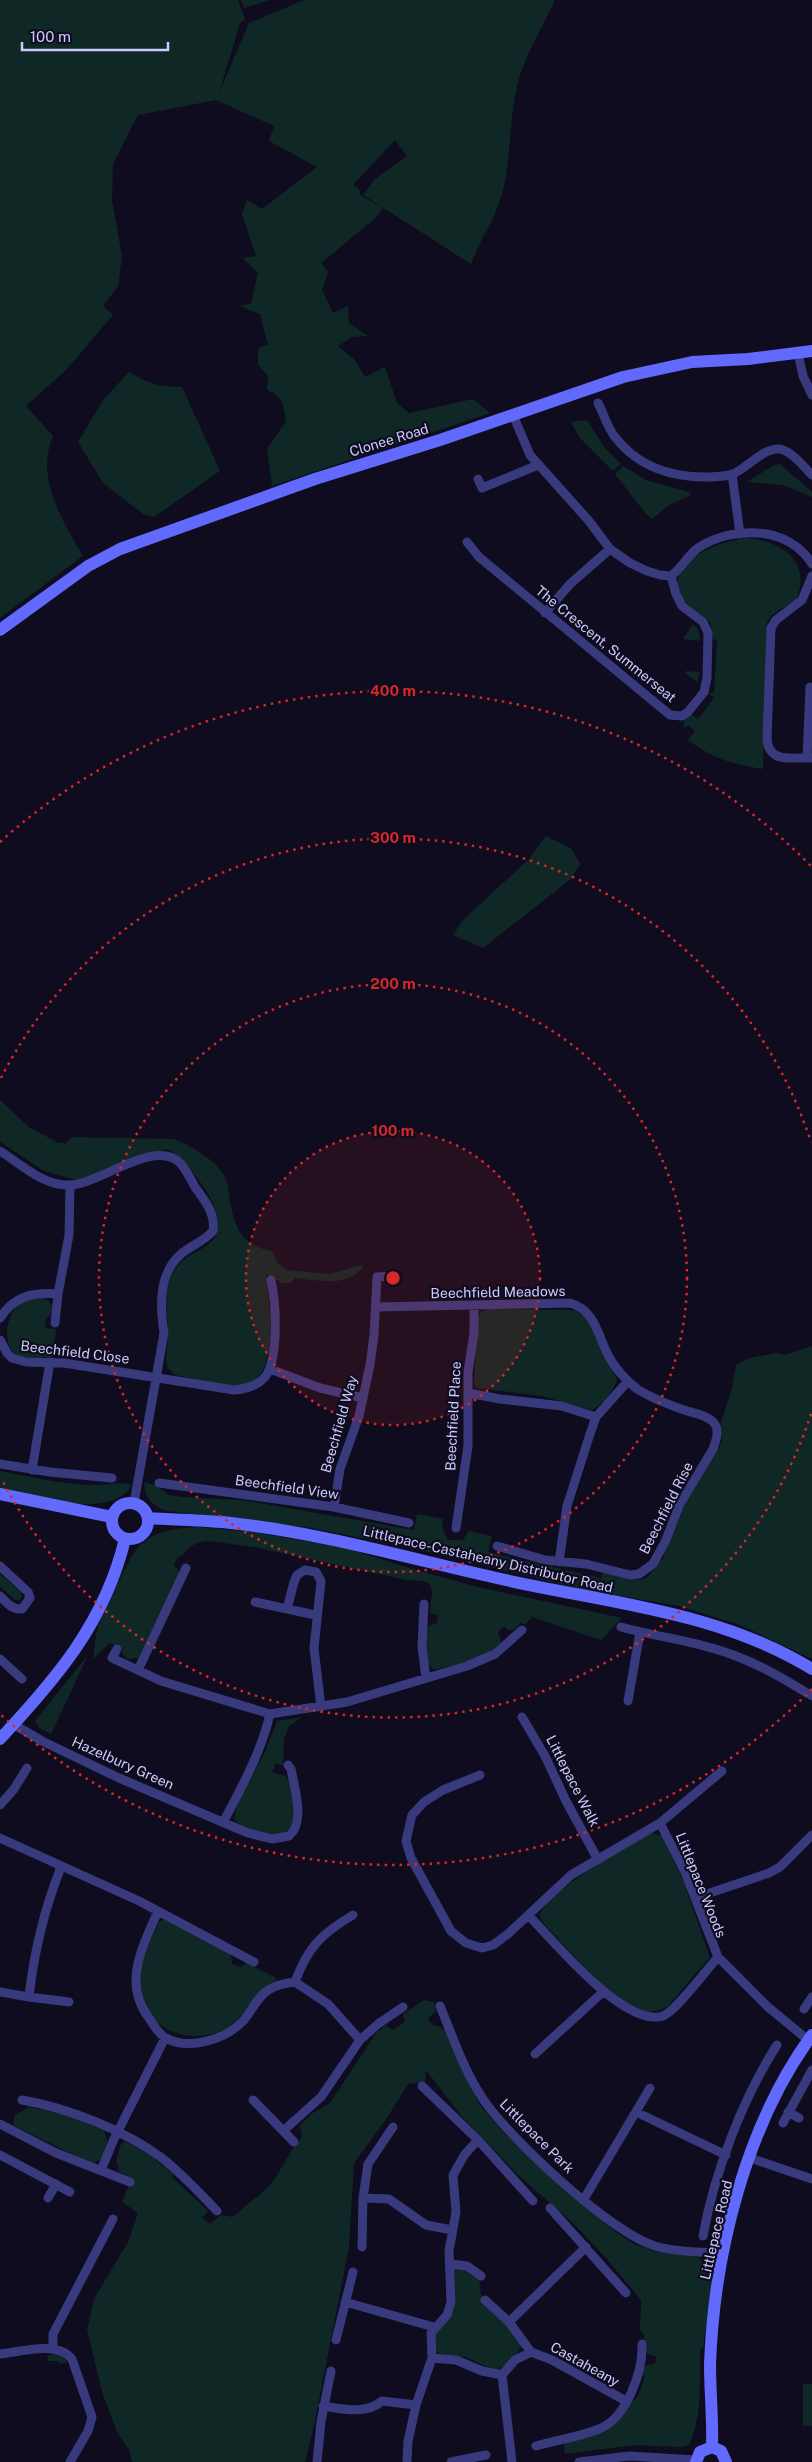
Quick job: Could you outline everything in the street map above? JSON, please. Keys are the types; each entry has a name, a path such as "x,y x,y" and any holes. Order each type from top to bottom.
{"street":[{"name":"Clonee Road","path":"0,630 88,566 120,549 315,479 440,440 622,377 669,366 812,351"},
{"path":"798,353 803,376 812,395"},
{"path":"598,403 614,436 632,454 649,466 683,476 732,474 766,453 779,449 786,451 812,475"},
{"path":"513,415 530,455 538,465 589,521 610,549 630,563 646,571 672,576 687,557 699,548 728,536 740,534 779,537 802,551 812,564"},
{"path":"478,479 482,488 538,465"},
{"path":"732,474 740,534"},
{"name":"The Crescent, Summerseat","path":"467,542 479,557 670,714 682,716 688,712 705,688 708,633 704,622 682,606 676,594 672,576"},
{"path":"545,612 570,584 610,549"},
{"path":"810,688 810,758 777,757 771,754 767,747 771,628 776,620 802,600 812,576"},
{"path":"0,1151 39,1177 70,1186 93,1180 138,1160 158,1154 174,1159 181,1164 211,1211 215,1222 213,1231 180,1255 168,1271 163,1288 161,1307 164,1333 134,1503"},
{"name":"Beechfield Close","path":"55,1323 58,1294 69,1235 70,1186"},
{"name":"Beechfield Way","path":"334,1507 340,1469 364,1398 374,1335 377,1277 395,1276"},
{"path":"271,1280 278,1291 270,1369 320,1388 364,1398"},
{"path":"0,1318 7,1308 25,1295 35,1293 58,1294"},
{"name":"Beechfield Meadows","path":"376,1307 570,1304 580,1306 589,1315 608,1355 628,1381 656,1400 703,1416 712,1421 716,1426"},
{"name":"Beechfield Place","path":"456,1528 468,1446 468,1393 474,1305"},
{"name":"Beechfield Close","path":"0,1340 6,1353 12,1358 26,1362 50,1362 156,1376 234,1390 247,1389 256,1384 270,1369"},
{"path":"32,1470 50,1362"},
{"path":"559,1562 568,1506 596,1417 628,1381"},
{"path":"468,1393 500,1399 562,1406 596,1417"},
{"name":"Beechfield Rise","path":"497,1546 545,1560 600,1566 630,1575 639,1574 647,1570 665,1542 680,1504 713,1449 717,1440 716,1426"},
{"path":"0,1464 32,1470 112,1478"},
{"name":"Beechfield View","path":"159,1483 334,1507 409,1523"},
{"path":"0,1494 112,1517"},
{"path":"128,1503 134,1503 143,1509 148,1518 148,1524 142,1535 137,1538 125,1539 120,1537 113,1528 112,1517 118,1508 128,1503"},
{"name":"Littlepace-Castaheany Distributor Road","path":"148,1518 232,1523 304,1534 384,1550 500,1579 690,1618 745,1635 812,1669"},
{"path":"0,1739 68,1662 87,1633 112,1583 125,1539"},
{"path":"0,1566 28,1592 30,1598 19,1610 12,1607 0,1596"},
{"path":"138,1670 186,1568"},
{"path":"287,1609 298,1575 305,1570 312,1570 320,1575 314,1648 320,1708"},
{"path":"255,1602 316,1615"},
{"path":"424,1604 422,1646 426,1678"},
{"path":"621,1627 740,1657 768,1670 812,1696"},
{"path":"117,1648 112,1658 168,1684 270,1714 320,1708 375,1695 489,1657 502,1650 522,1630"},
{"path":"628,1701 640,1632"},
{"path":"0,1659 22,1679"},
{"path":"224,1821 260,1750 270,1714"},
{"name":"Littlepace Walk","path":"522,1717 545,1756 566,1801 597,1858"},
{"name":"Hazelbury Green","path":"14,1724 42,1741 119,1778 260,1837 278,1839 292,1833 296,1828 296,1803 291,1769 288,1765"},
{"path":"0,1805 14,1789 27,1768"},
{"name":"Littlepace Woods","path":"718,1957 673,2009 663,2016 648,2017 633,2013 604,1991 529,1916 571,1875 597,1858 660,1823 722,1771"},
{"path":"480,1775 431,1796 416,1809 406,1831 407,1848 451,1931 466,1944 482,1948 493,1945 529,1916"},
{"name":"Littlepace Woods","path":"660,1823 695,1898 718,1957 768,2008 810,2037"},
{"path":"0,1838 139,1901 238,1960 254,1962"},
{"path":"695,1898 769,1873 810,1841"},
{"path":"29,1997 34,1956 41,1924 61,1867"},
{"path":"158,1911 136,1964 134,1981 139,2002 145,2014 165,2038 180,2042 217,2039 234,2029 269,1989 295,1982 328,2004 360,2040"},
{"path":"295,1982 304,1959 314,1944 328,1930 353,1915"},
{"path":"535,2054 604,1991"},
{"path":"0,1992 69,2002"},
{"path":"804,2009 809,1996"},
{"name":"Littlepace Park","path":"440,2006 477,2090 489,2108 521,2144 584,2199 627,2233 654,2246 723,2254"},
{"path":"283,2131 321,2096 360,2040 378,2024 403,2007"},
{"name":"Littlepace Road","path":"712,2447 710,2364 713,2323 723,2254 738,2190 778,2090 810,2037"},
{"path":"101,2170 117,2133 165,2038"},
{"path":"703,2236 702,2222 746,2104 778,2045"},
{"path":"763,2048 771,2055"},
{"path":"783,2123 812,2070"},
{"path":"422,2086 478,2140 533,2201"},
{"path":"584,2199 650,2088"},
{"path":"22,2100 62,2109 117,2133 161,2158 217,2211"},
{"path":"253,2100 294,2142"},
{"path":"636,2112 726,2155"},
{"path":"788,2112 799,2118"},
{"path":"0,2124 56,2153 130,2182"},
{"path":"362,2247 363,2198 368,2164 393,2127"},
{"path":"407,2462 408,2441 416,2406 432,2358 431,2333 434,2327 445,2318 450,2309 450,2251 456,2212 453,2175 465,2154 478,2140"},
{"path":"0,2155 70,2192"},
{"path":"750,2158 812,2179"},
{"path":"48,2198 56,2184"},
{"path":"363,2198 389,2199 426,2225 452,2230"},
{"path":"550,2208 626,2293"},
{"path":"53,2349 53,2334 113,2219"},
{"path":"509,2322 586,2247"},
{"path":"451,2264 467,2266 480,2276"},
{"path":"336,2340 353,2272"},
{"name":"Castaheany","path":"485,2300 509,2322 531,2352 552,2360 626,2400"},
{"path":"345,2302 434,2327"},
{"name":"Castaheany","path":"536,2446 601,2429 616,2416 632,2392 640,2373 642,2344"},
{"path":"0,2354 53,2349 63,2351 72,2359 92,2417 88,2432 70,2462"},
{"name":"Castaheany","path":"502,2375 515,2360 531,2352"},
{"path":"432,2358 463,2362 482,2371 502,2375 512,2462"},
{"path":"316,2462 323,2406 331,2371"},
{"path":"323,2406 347,2410 365,2409 376,2406 382,2401 416,2406"},
{"path":"579,2462 629,2456 696,2461 700,2452 712,2447 724,2454 726,2462"},
{"path":"451,2462 486,2454"}],"green space":[{"path":"0,0 238,0 245,19 240,23 219,93 249,23 304,0 555,0 519,79 514,104 507,171 501,197 471,264 363,195 375,179 407,156 395,140 353,185 359,189 360,195 383,208 378,216 321,263 328,272 322,290 333,313 348,306 349,323 368,336 352,337 338,346 355,360 365,377 385,367 397,403 409,413 473,399 490,413 272,486 267,449 286,421 280,398 267,390 268,376 258,365 258,348 268,345 260,314 240,306 251,303 258,273 243,258 256,256 242,214 247,200 262,209 317,167 269,141 274,126 216,100 138,115 113,164 112,200 122,256 118,286 103,306 113,315 66,370 26,406 53,436 48,451 49,483 53,498 83,556 0,618"},
{"path":"241,0 270,0 244,8"},
{"path":"129,372 154,384 182,387 220,471 154,517 143,514 103,483 78,442 103,400"},
{"path":"587,420 605,448 621,464 613,471 580,438 571,422"},
{"path":"780,464 812,492 812,497 783,485 747,482 774,465"},
{"path":"623,466 648,481 689,492 691,495 669,505 652,519 615,474"},
{"path":"748,538 771,543 790,554 800,573 797,598 776,612 767,623 763,769 732,763 706,752 688,740 695,731 688,725 684,728 684,720 692,715 698,719 714,698 708,693 714,693 717,640 713,639 710,622 687,604 681,596 678,583 680,572 698,554 724,543"},
{"path":"693,624 699,630 700,641 683,639"},
{"path":"686,671 700,672 697,682 685,673"},
{"path":"546,836 572,849 580,864 571,879 483,948 453,935 463,920 530,858"},
{"path":"0,1100 30,1128 59,1143 66,1143 72,1137 174,1139 195,1149 216,1165 227,1182 233,1216 240,1232 252,1244 272,1251 278,1263 287,1270 330,1274 362,1265 363,1267 349,1278 332,1281 295,1278 291,1283 282,1283 266,1274 270,1338 268,1355 263,1369 254,1380 241,1386 234,1386 175,1375 168,1367 166,1358 168,1343 166,1307 168,1284 180,1263 213,1240 218,1230 218,1218 206,1190 186,1165 168,1149 138,1156 94,1175 76,1180 44,1171 0,1142"},
{"path":"43,1298 52,1307 51,1313 46,1319 45,1328 56,1329 53,1357 21,1357 12,1350 8,1343 7,1335 10,1317 20,1303 27,1299"},
{"path":"489,1309 575,1310 581,1313 590,1324 604,1357 617,1378 611,1392 599,1406 591,1410 542,1396 477,1388 474,1384 478,1317 481,1312"},
{"path":"812,1346 812,1659 740,1625 679,1606 581,1589 412,1548 311,1528 167,1511 153,1504 146,1493 144,1482 155,1485 169,1495 242,1500 414,1530 417,1514 443,1519 442,1528 448,1540 463,1540 469,1531 492,1536 488,1552 601,1578 603,1572 640,1580 648,1577 663,1558 686,1502 722,1442 721,1422 731,1392 736,1365 749,1358 777,1353 785,1355"},
{"path":"0,1471 73,1484 123,1483 132,1485 121,1496 107,1502 90,1504 70,1503 0,1488"},
{"path":"198,1527 251,1532 343,1547 478,1587 622,1618 601,1640 532,1617 525,1625 521,1623 514,1630 508,1630 504,1626 498,1632 501,1642 489,1652 470,1660 434,1670 426,1656 427,1631 429,1626 437,1623 438,1615 430,1613 432,1591 430,1584 424,1581 407,1580 254,1547 208,1541 196,1543 177,1558 174,1566 178,1569 179,1575 138,1658 127,1659 122,1653 122,1648 110,1643 93,1659 99,1624 135,1552 153,1536 165,1531"},
{"path":"0,1574 21,1592 22,1597 20,1600 15,1600 0,1587"},
{"path":"88,1655 51,1734 39,1728 35,1721"},
{"path":"302,1717 289,1726 284,1739 283,1766 276,1763 272,1772 286,1776 289,1781 294,1811 290,1828 286,1832 270,1834 244,1827 234,1818 237,1805 265,1752 277,1721"},
{"path":"652,1833 662,1836 683,1880 710,1957 668,2006 658,2011 650,2012 628,2005 602,1985 544,1924 539,1916 545,1906 556,1895 589,1870 625,1847"},
{"path":"168,1920 228,1952 231,1955 232,1964 240,1967 246,1963 275,1977 277,1980 261,1991 237,2020 221,2031 194,2036 169,2030 150,2014 140,1988 143,1962 159,1922"},
{"path":"424,2000 434,2002 436,2012 428,2018 432,2025 439,2026 447,2032 478,2102 506,2135 613,2230 634,2244 657,2252 698,2257 706,2266 706,2274 713,2276 703,2348 700,2349 698,2410 689,2445 681,2447 634,2445 565,2454 564,2442 598,2433 638,2396 645,2377 642,2374 645,2365 655,2364 656,2357 646,2353 644,2335 640,2330 641,2300 606,2258 574,2224 518,2175 459,2113 426,2070 425,2082 408,2084 385,2121 354,2163 349,2247 315,2421 305,2462 132,2462 129,2450 117,2432 102,2392 87,2330 94,2299 128,2242 138,2213 122,2202 132,2178 118,2171 119,2167 116,2163 120,2146 125,2141 150,2155 173,2174 172,2177 208,2211 202,2218 210,2224 221,2215 233,2217 274,2180 302,2137 300,2125 311,2114 330,2103 376,2033 386,2025 393,2030 405,2022 403,2014"},
{"path":"29,2107 67,2115 104,2131 108,2141 101,2159 95,2163 88,2162 13,2125 15,2115"},
{"path":"458,2266 479,2280 482,2299 504,2320 522,2345 518,2353 511,2360 495,2371 466,2357 440,2354 436,2350 435,2331 450,2317 455,2304 454,2270"},
{"path":"59,2354 68,2362 61,2364 58,2361 48,2361 47,2355"},
{"path":"803,2384 812,2384 812,2426 803,2426"}]}
